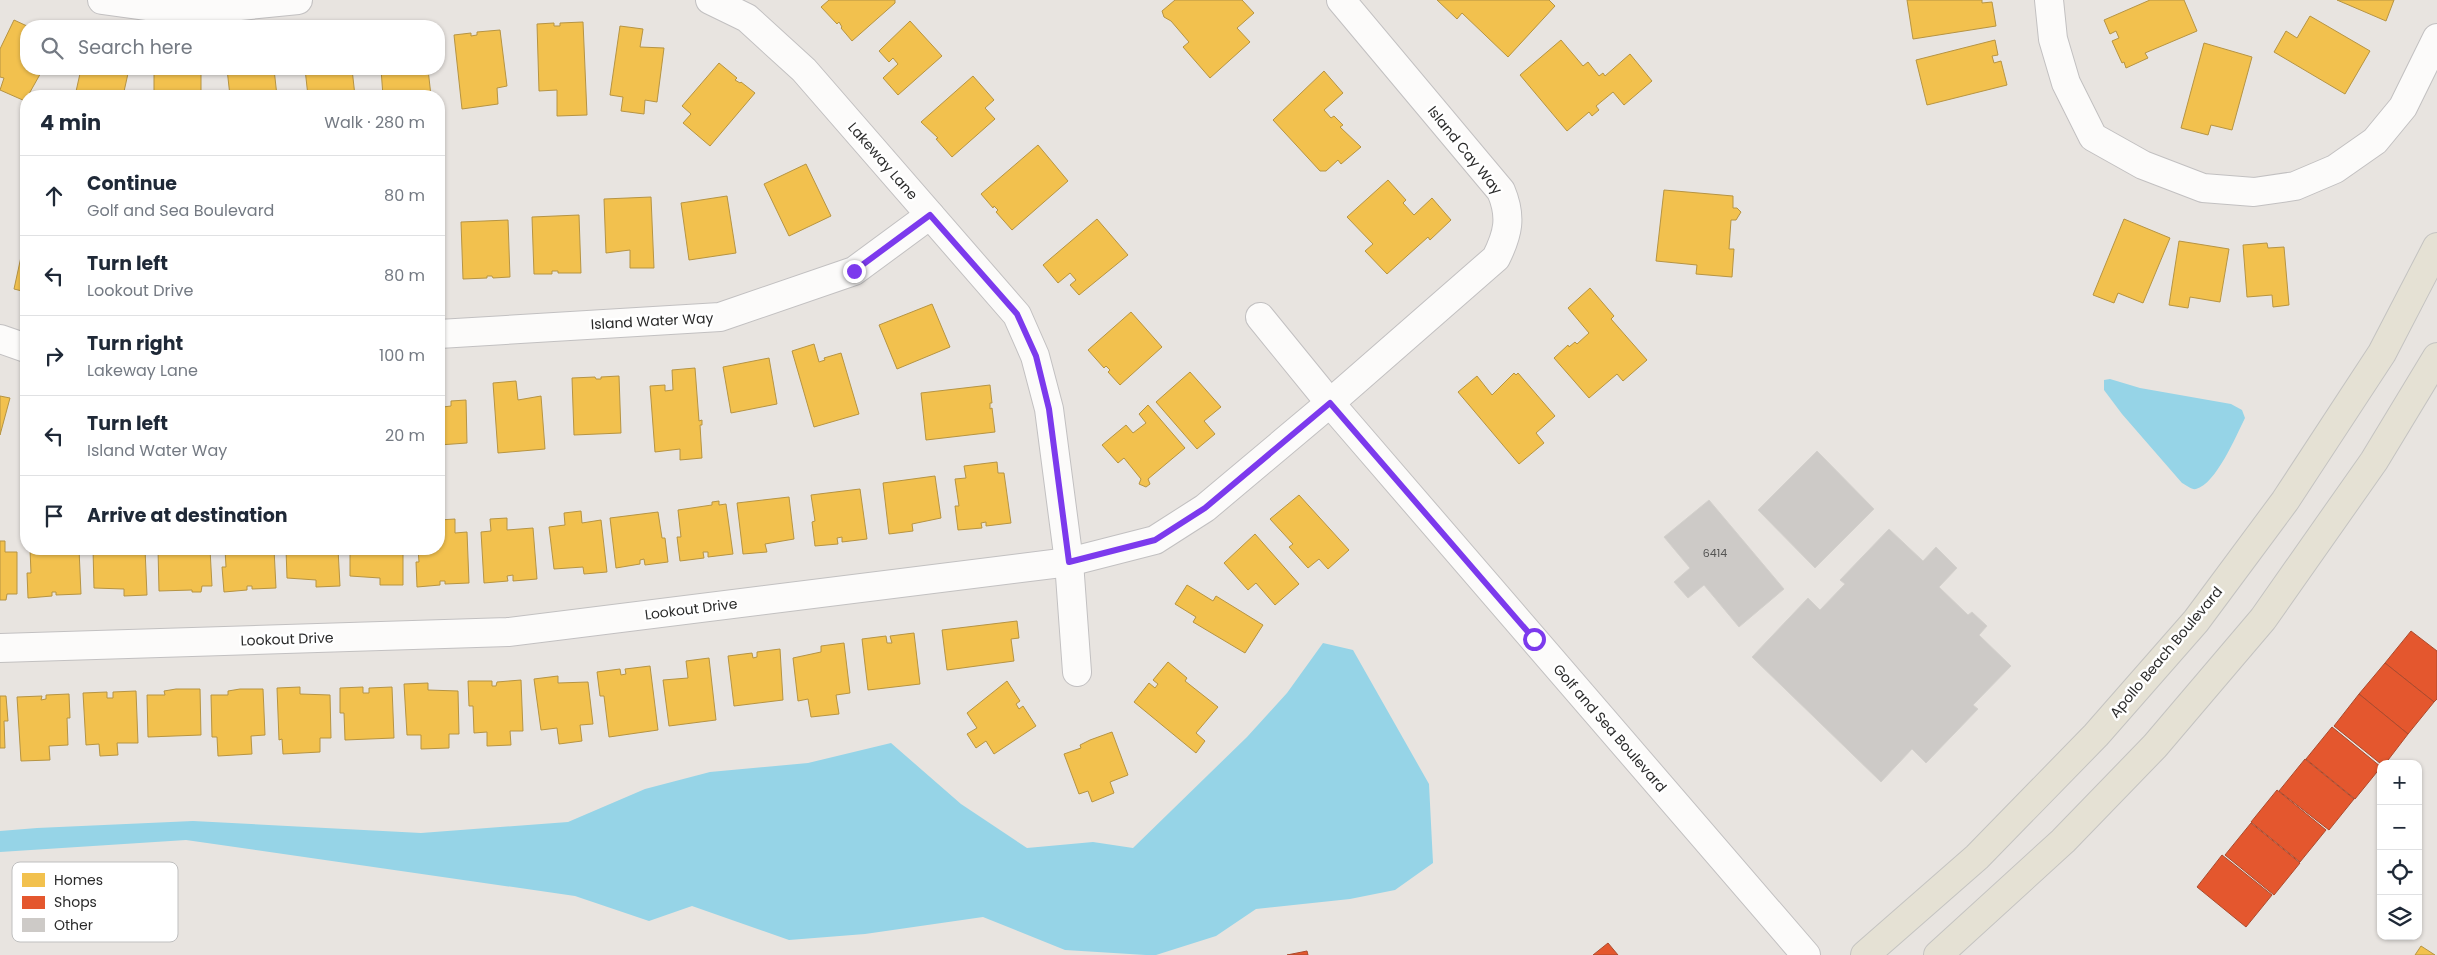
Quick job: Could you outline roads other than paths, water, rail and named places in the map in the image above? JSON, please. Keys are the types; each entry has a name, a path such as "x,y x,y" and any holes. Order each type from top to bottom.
{"main road":[{"name":"Apollo Beach Boulevard","path":"1865,955 1977,857 2096,734 2196,621 2285,501 2382,353 2437,247"},
{"path":"1938,955 2063,840 2155,746 2263,619 2374,461 2437,357"}],"street":[{"path":"102,0 153,7 220,8 298,0"},
{"name":"Lakeway Lane","path":"710,0 747,18 804,70 1017,314 1036,356 1049,409 1069,562 1077,672"},
{"name":"Island Cay Way","path":"1330,403 1496,258 1506,238 1509,222 1507,206 1501,191 1341,0"},
{"path":"2049,0 2053,39 2066,83 2092,137 2143,165 2203,188 2254,192 2295,186 2335,169 2375,141 2402,107 2437,38"},
{"name":"Island Water Way","path":"445,334 720,317 854,271 930,215"},
{"name":"Golf and Sea Boulevard","path":"1260,317 1330,403 1806,955"},
{"path":"0,339 20,346"},
{"name":"Lookout Drive","path":"0,648 508,632 1069,562 1155,540 1205,508 1330,403"}],"water":[{"path":"2110,379 2140,388 2231,404 2242,410 2245,418 2225,458 2211,478 2196,489 2182,483 2122,414 2104,390 2104,380"},
{"path":"1323,643 1353,650 1429,784 1433,863 1395,890 1350,899 1256,909 1216,936 1156,955 1065,950 983,917 865,934 789,940 692,906 649,921 575,896 186,840 0,852 0,831 37,828 193,821 421,833 568,822 645,789 710,772 808,763 891,743 961,804 1027,848 1093,842 1133,848 1247,737 1287,693"}]}
